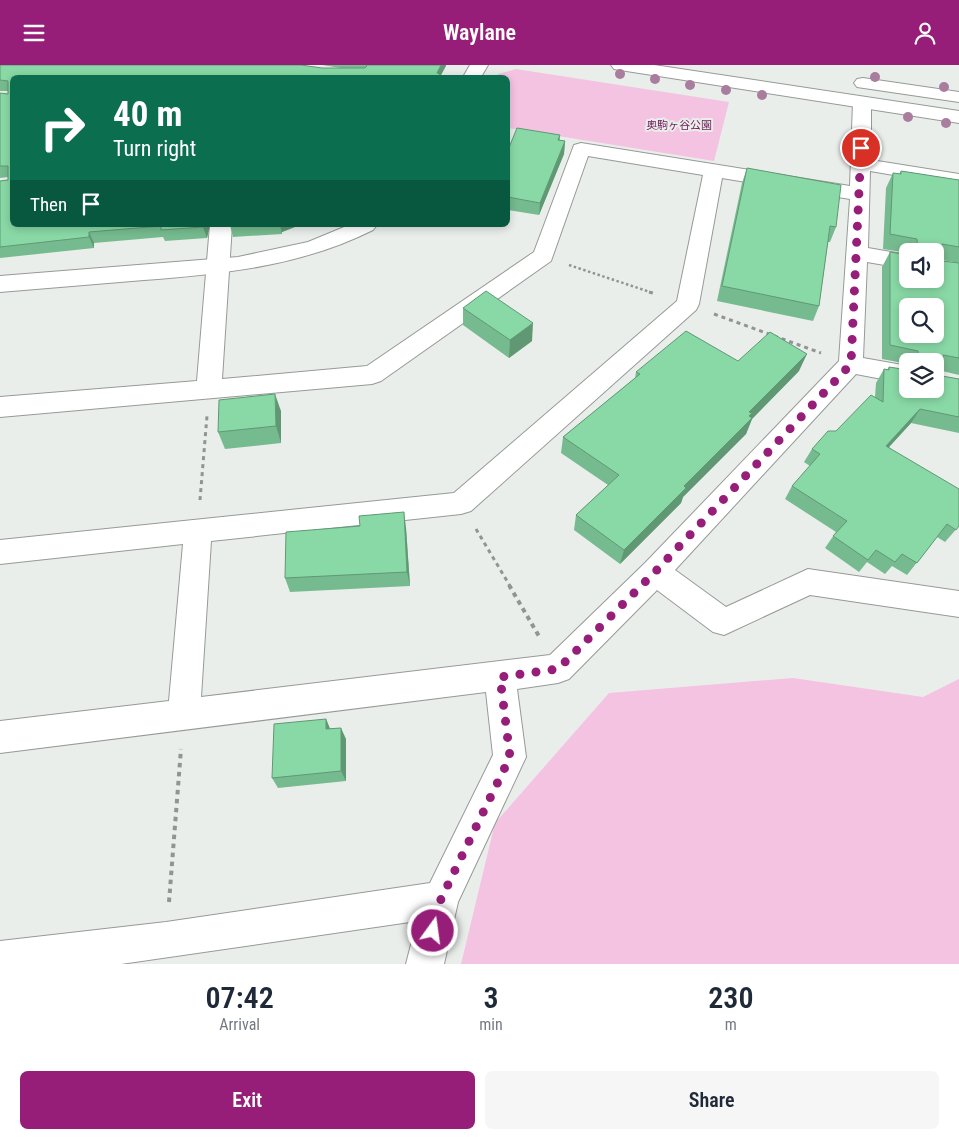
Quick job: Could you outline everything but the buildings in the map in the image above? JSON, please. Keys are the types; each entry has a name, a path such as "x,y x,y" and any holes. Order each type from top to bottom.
{"street":[{"path":"620,65 959,117"},
{"path":"844,80 959,97"},
{"path":"0,737 558,669 655,572 851,364 860,194 862,102"},
{"path":"0,407 372,375 543,256 581,149 860,194"},
{"path":"861,164 959,180"},
{"path":"0,552 461,503 688,304 714,170"},
{"path":"209,388 221,227"},
{"path":"0,284 249,264 303,252 328,244 362,227"},
{"path":"857,253 899,260"},
{"path":"851,364 899,373"},
{"path":"184,715 198,530"},
{"path":"655,572 724,622 808,582 959,604"},
{"path":"425,964 441,899 510,757 500,677"},
{"path":"0,960 166,940 441,899"}],"path":[{"path":"198,530 209,388"},
{"path":"461,503 558,669"},
{"path":"166,940 184,715"}],"green space":[{"name":"奥駒ヶ谷公園","path":"516,69 729,102 714,161 510,128 510,75 498,74"},
{"path":"793,678 923,697 959,679 959,964 461,964 495,823 609,693"}],"route":[{"path":"433,931 441,899 510,757 500,677 558,669 655,572 851,364 861,148"}]}
